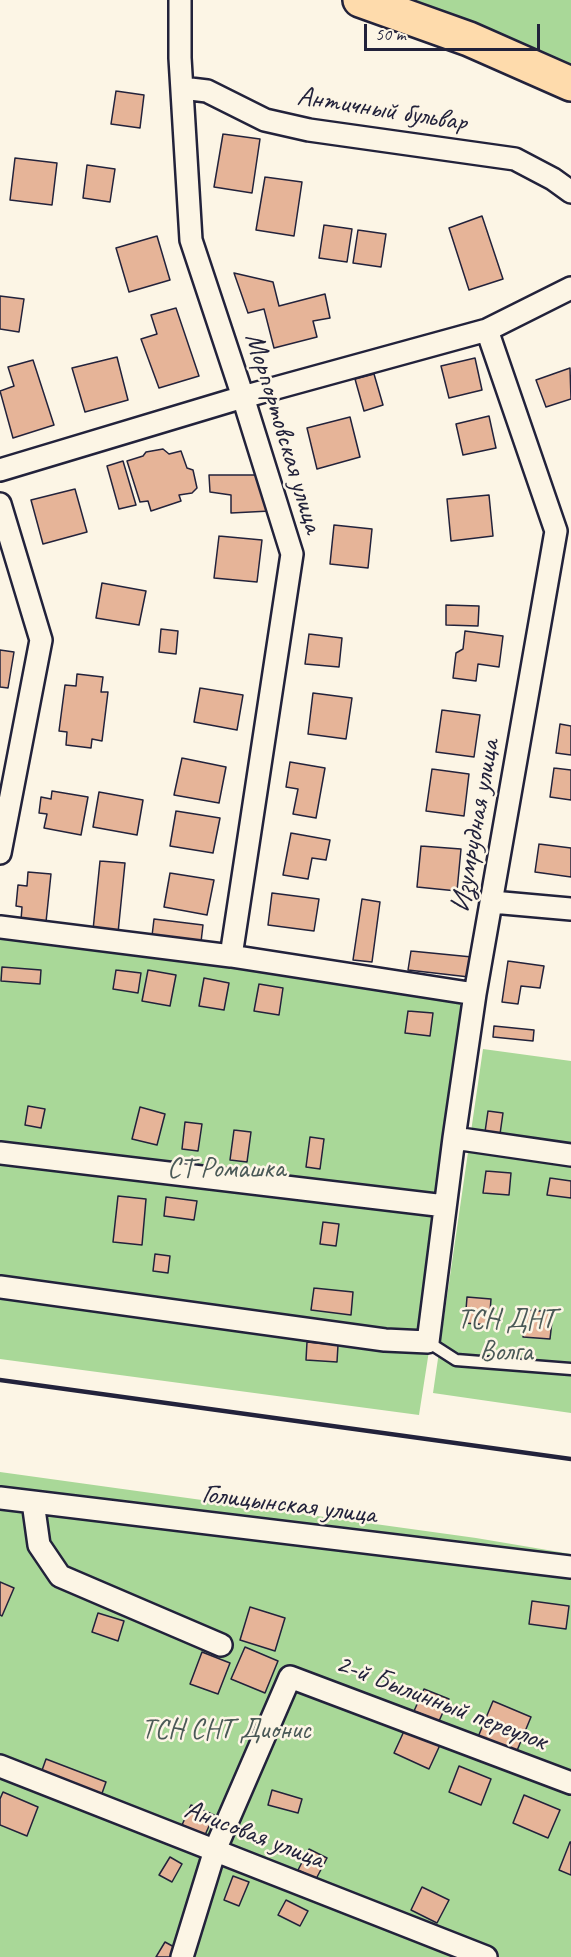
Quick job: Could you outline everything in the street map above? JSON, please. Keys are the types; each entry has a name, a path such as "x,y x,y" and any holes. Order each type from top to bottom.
{"main road":[{"path":"360,0 469,39 571,84"}],"street":[{"name":"Морпортовская улица","path":"180,0 182,88 191,240 292,554 231,956"},
{"name":"Античный бульвар","path":"182,88 207,91 266,120 309,130 515,159 553,179 571,192"},
{"path":"0,470 243,397 487,330 571,288"},
{"name":"Изумрудная улица","path":"428,1342 475,994 556,531 487,330"},
{"path":"0,504 41,640 0,853"},
{"path":"492,902 571,909"},
{"path":"0,927 231,956 475,994"},
{"path":"454,1138 571,1155"},
{"path":"0,1153 445,1206"},
{"path":"0,1287 374,1338 428,1342"},
{"name":"Голицынская улица","path":"0,1498 571,1568"},
{"path":"33,1502 39,1545 60,1576 221,1645"},
{"name":"2-й Былинный переулок","path":"215,1850 290,1677 571,1783"},
{"name":"Анисовая улица","path":"0,1766 486,1957"},
{"path":"182,1957 215,1850"}],"lane":[{"path":"428,1342 456,1360 571,1368"}],"green space":[{"path":"408,0 571,0 571,67 454,15"},
{"name":"СТ Ромашка","path":"0,919 485,991 419,1415 0,1359"},
{"name":"ТСН ДНТ Волга","path":"483,1049 571,1061 571,1413 433,1393"},
{"name":"ТСН СНТ Дионис","path":"0,1472 476,1538 571,1554 571,1957 0,1957"}],"building":[{"path":"116,91 144,95 140,128 111,124"},
{"path":"223,134 260,139 252,193 214,187"},
{"path":"15,158 57,163 52,205 10,200"},
{"path":"87,165 115,169 110,202 83,198"},
{"path":"265,177 302,182 294,236 256,230"},
{"path":"482,216 503,279 469,290 449,228"},
{"path":"324,225 352,229 347,262 319,258"},
{"path":"358,230 386,234 381,267 353,263"},
{"path":"157,236 170,280 129,292 116,248"},
{"path":"234,273 273,282 279,306 325,294 330,318 313,321 317,337 274,348 264,309 248,313"},
{"path":"0,296 24,299 19,332 0,329"},
{"path":"176,308 199,376 159,388 141,339 157,334 151,315"},
{"path":"117,357 128,400 85,412 72,368"},
{"path":"475,358 482,390 449,398 441,366"},
{"path":"33,360 54,425 13,438 0,391 14,386 8,367"},
{"path":"570,368 571,399 546,407 536,380"},
{"path":"374,374 383,405 364,411 355,379"},
{"path":"489,416 496,448 463,455 456,424"},
{"path":"350,417 360,457 317,469 307,428"},
{"path":"163,449 169,454 181,451 187,468 193,470 197,488 192,493 179,495 181,501 151,511 148,501 140,502 127,461 143,456 146,452"},
{"path":"123,461 136,505 119,509 107,466"},
{"path":"209,475 258,475 270,511 231,513 231,495 210,492"},
{"path":"75,489 87,532 43,544 31,500"},
{"path":"489,495 493,536 451,541 447,499"},
{"path":"334,525 372,529 368,568 330,564"},
{"path":"219,536 262,540 257,582 214,578"},
{"path":"102,583 146,591 139,625 96,618"},
{"path":"446,605 479,606 478,626 446,625"},
{"path":"161,629 178,631 176,654 159,652"},
{"path":"465,631 503,636 499,667 478,664 476,681 453,678 456,653 463,649"},
{"path":"309,634 342,638 339,667 305,664"},
{"path":"0,650 14,652 8,688 0,687"},
{"path":"77,674 103,677 101,692 108,692 102,741 92,739 91,748 66,745 67,732 59,731 65,685 76,686"},
{"path":"200,688 243,695 237,730 194,722"},
{"path":"313,693 352,698 346,739 308,734"},
{"path":"442,710 480,715 474,757 436,752"},
{"path":"560,724 571,726 571,755 556,753"},
{"path":"182,758 226,767 219,803 174,795"},
{"path":"290,762 325,768 316,818 293,814 298,789 286,787"},
{"path":"554,768 571,770 571,800 550,797"},
{"path":"432,769 469,774 464,816 426,811"},
{"path":"52,791 88,797 81,835 44,828 47,814 39,813 41,797 51,799"},
{"path":"99,792 143,800 137,835 93,827"},
{"path":"176,811 220,818 213,853 170,846"},
{"path":"291,833 330,840 326,860 312,858 308,879 283,875"},
{"path":"539,844 571,848 571,877 535,872"},
{"path":"421,846 461,849 457,891 417,887"},
{"path":"100,861 125,863 118,933 93,930"},
{"path":"28,872 51,874 46,922 21,920 22,907 16,906 18,885 27,886"},
{"path":"170,873 214,880 207,915 164,907"},
{"path":"272,893 319,899 314,931 268,925"},
{"path":"362,899 380,902 372,962 353,960"},
{"path":"154,919 203,925 201,942 152,936"},
{"path":"411,951 472,957 469,977 408,970"},
{"path":"508,961 544,966 540,988 521,986 518,1004 502,1002"},
{"path":"2,967 41,970 40,984 1,981"},
{"path":"116,970 141,973 138,993 113,989"},
{"path":"148,970 176,975 170,1006 142,1001"},
{"path":"204,978 229,983 224,1010 199,1006"},
{"path":"259,984 283,988 279,1015 254,1011"},
{"path":"408,1011 433,1013 430,1036 405,1033"},
{"path":"494,1026 534,1030 533,1041 493,1037"},
{"path":"28,1106 45,1109 41,1128 25,1125"},
{"path":"140,1107 165,1114 157,1145 132,1139"},
{"path":"488,1111 503,1113 500,1134 485,1132"},
{"path":"185,1122 202,1124 198,1151 182,1149"},
{"path":"234,1130 251,1132 247,1162 230,1160"},
{"path":"310,1137 324,1139 320,1169 306,1167"},
{"path":"486,1171 511,1173 509,1195 483,1193"},
{"path":"550,1178 571,1181 571,1198 547,1195"},
{"path":"118,1196 146,1199 142,1245 113,1242"},
{"path":"166,1197 197,1201 194,1220 164,1216"},
{"path":"323,1222 339,1224 336,1246 320,1244"},
{"path":"155,1254 170,1256 168,1273 153,1271"},
{"path":"314,1288 353,1292 351,1315 311,1310"},
{"path":"467,1297 491,1299 489,1325 465,1323"},
{"path":"526,1310 553,1312 550,1339 523,1337"},
{"path":"307,1342 338,1345 337,1362 306,1360"},
{"path":"0,1582 14,1588 2,1616 0,1615"},
{"path":"532,1601 569,1606 566,1629 529,1624"},
{"path":"250,1607 285,1618 275,1651 240,1640"},
{"path":"98,1613 124,1621 118,1641 92,1632"},
{"path":"245,1647 278,1661 265,1693 231,1679"},
{"path":"202,1652 230,1663 218,1694 190,1684"},
{"path":"424,1689 449,1699 439,1721 414,1711"},
{"path":"493,1701 531,1717 516,1753 478,1737"},
{"path":"405,1729 440,1745 429,1769 394,1753"},
{"path":"46,1759 106,1782 100,1799 40,1776"},
{"path":"459,1766 491,1779 481,1805 449,1792"},
{"path":"272,1790 302,1799 298,1813 268,1805"},
{"path":"3,1792 38,1807 27,1836 0,1825 0,1799"},
{"path":"524,1795 560,1810 548,1838 513,1823"},
{"path":"191,1805 214,1815 205,1835 182,1825"},
{"path":"571,1842 571,1875 559,1870"},
{"path":"309,1849 327,1858 316,1879 298,1870"},
{"path":"170,1857 182,1864 172,1882 159,1875"},
{"path":"233,1876 249,1882 239,1906 224,1900"},
{"path":"422,1887 449,1900 437,1923 411,1910"},
{"path":"286,1900 308,1911 300,1926 278,1915"},
{"path":"165,1942 176,1948 171,1957 156,1957"}],"railway":[{"path":"0,1380 571,1459"}]}
